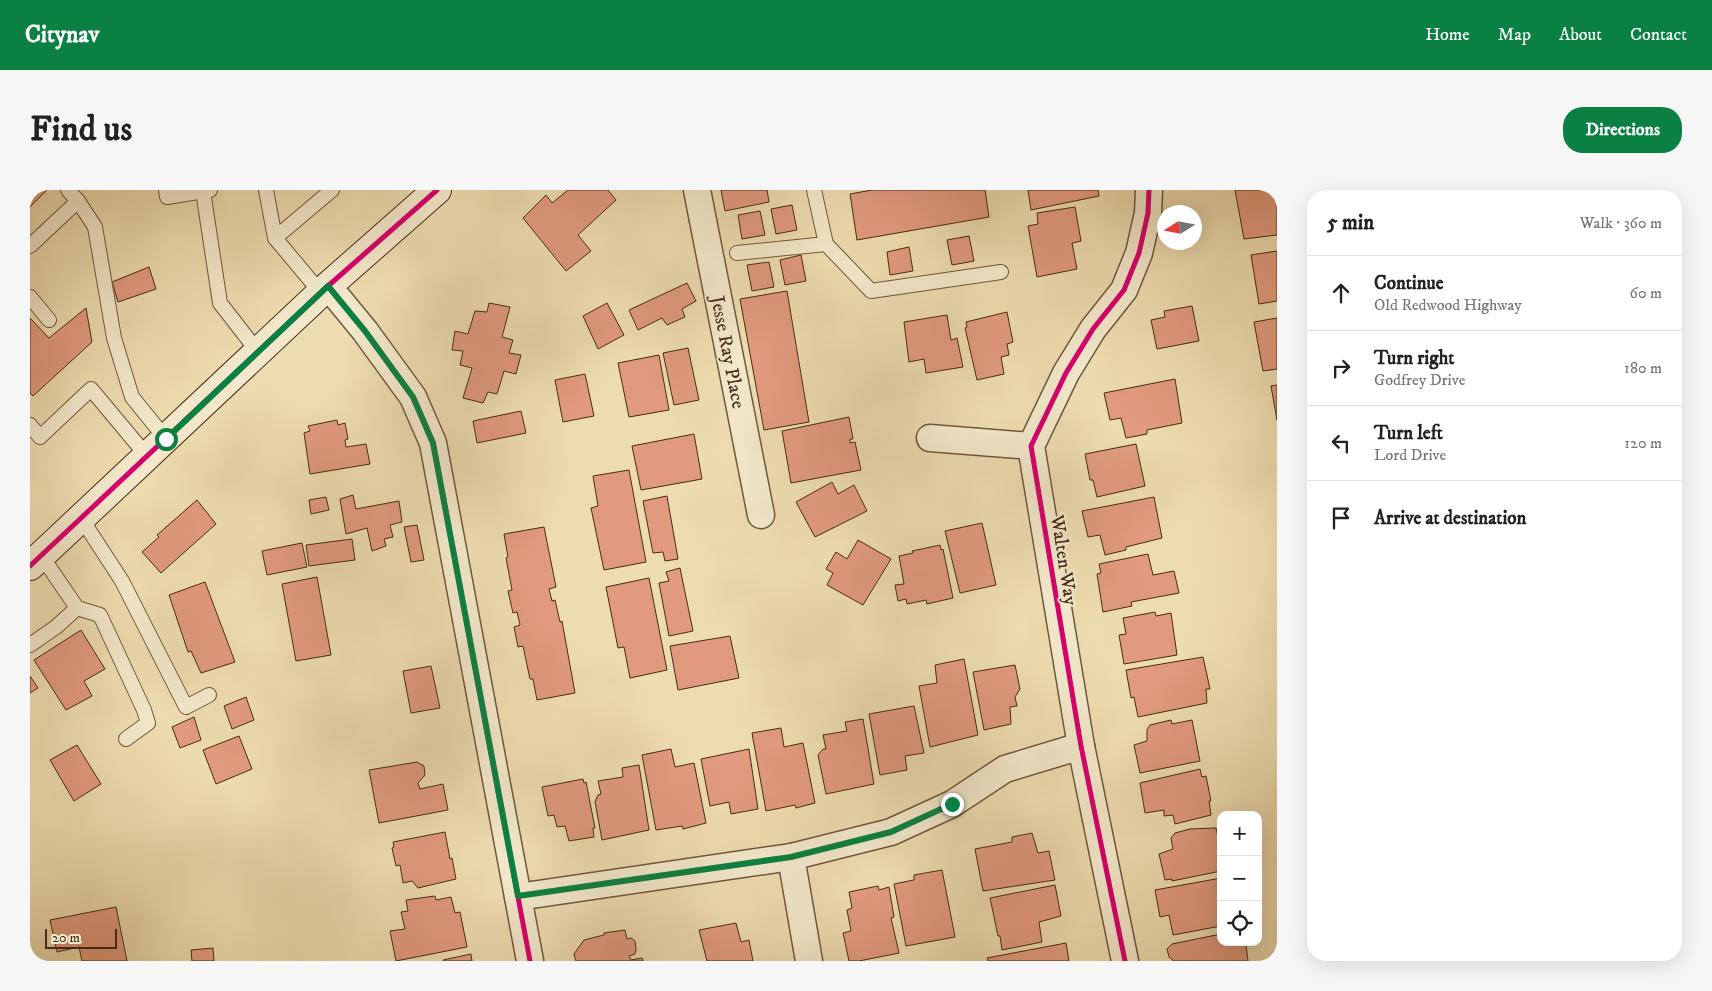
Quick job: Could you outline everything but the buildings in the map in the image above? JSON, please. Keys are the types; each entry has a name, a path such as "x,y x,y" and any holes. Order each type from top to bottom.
{"main road":[{"path":"35,561 324,290 434,191"}],"street":[{"name":"Jesse Ray Place","path":"697,190 761,515"},
{"path":"930,438 1031,446 1066,373 1093,329 1124,290 1139,253 1148,213 1149,190"},
{"path":"324,290 365,331 413,397 433,443 530,961"},
{"name":"Walten Way","path":"1031,446 1081,746 1125,961"},
{"path":"518,896 791,857 891,832 952,804 1005,769 1081,746"},
{"path":"791,857 809,961"}],"lane":[{"path":"68,190 78,201 95,227 114,338 132,397 156,448"},
{"path":"166,190 167,197 207,191 220,303 258,352"},
{"path":"266,190 275,238 324,290"},
{"path":"275,238 332,190"},
{"path":"814,190 826,244 871,291 1001,272"},
{"path":"30,246 78,201"},
{"path":"737,253 826,244"},
{"path":"30,297 49,320"},
{"path":"30,425 40,437 91,389 156,448"},
{"path":"80,518 122,581 186,707 209,696"},
{"path":"35,561 76,608 100,615 144,710 148,723 126,739"},
{"path":"30,645 56,627 76,608"}],"cycle path":[{"path":"30,566 328,286 437,190"},
{"path":"1125,961 1081,746 1031,446 1066,373 1093,329 1124,290 1139,253 1148,213 1149,190"},
{"path":"328,286 365,331 413,397 433,443 530,961"}],"route":[{"path":"166,439 328,286 365,331 413,397 433,443 518,896 791,857 891,832 952,804"}]}
